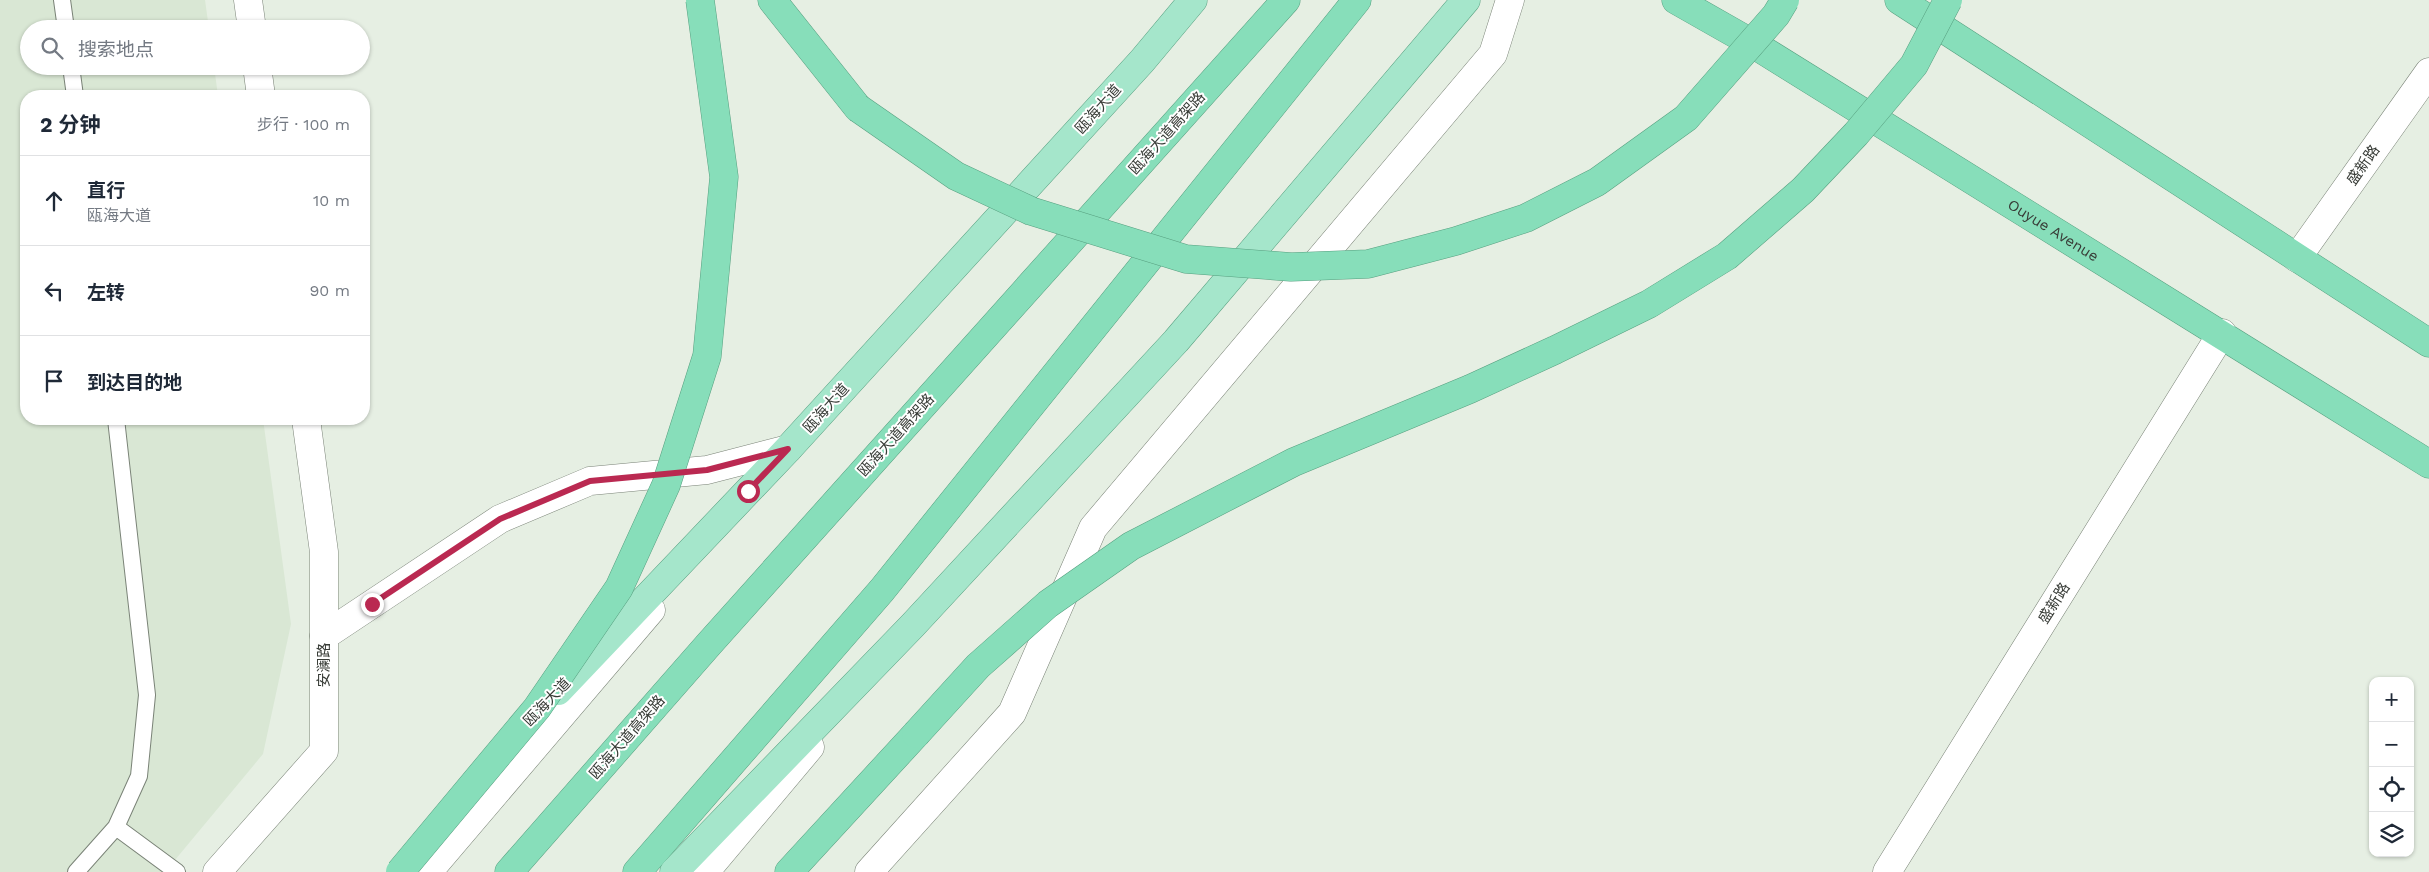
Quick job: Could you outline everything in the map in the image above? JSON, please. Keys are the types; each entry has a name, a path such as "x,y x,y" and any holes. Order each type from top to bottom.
{"highway":[{"path":"400,872 537,708 619,588 666,485 707,356 724,177 700,0"},
{"path":"772,0 858,108 956,176 1032,211 1186,259 1291,267 1368,264 1456,241 1526,218 1597,182 1686,118 1776,15 1785,0"},
{"name":"瓯海大道高架路","path":"509,872 722,629 1286,0"},
{"path":"637,872 882,590 1357,0"},
{"name":"Ouyue Avenue","path":"1676,0 1750,42 2429,464"},
{"path":"1898,0 2429,343"},
{"path":"789,872 978,666 1048,604 1131,546 1294,462 1470,389 1555,350 1649,304 1727,256 1803,190 1856,134 1914,65 1948,0"}],"main road":[{"path":"248,0 251,20"},
{"name":"瓯海大道","path":"386,872 788,449 1142,61 1193,0"},
{"path":"674,872 913,625 1176,341 1466,0"},
{"path":"869,872 1012,713 1093,528 1493,54 1510,0"},
{"name":"盛新路","path":"2297,258 2429,72"},
{"path":"258,75 260,90"},
{"name":"盛新路","path":"1887,872 2222,334"},
{"name":"安澜路","path":"217,872 324,751 324,552 307,425"},
{"path":"324,636 500,519 590,481 707,470 788,449"},
{"path":"428,872 788,449"},
{"path":"705,872 913,625"}],"lane":[{"path":"62,0 65,20"},
{"path":"72,75 74,90"},
{"path":"76,872 116,827 139,776 147,695 117,425"},
{"path":"116,827 177,872"}],"shaded area":[{"path":"0,0 205,0 208,20 20,20 20,75 215,75 217,90 20,90 20,425 264,425 291,624 263,754 165,872 0,872"}],"route":[{"path":"372,604 500,519 590,481 707,470 788,449 748,491"}]}
